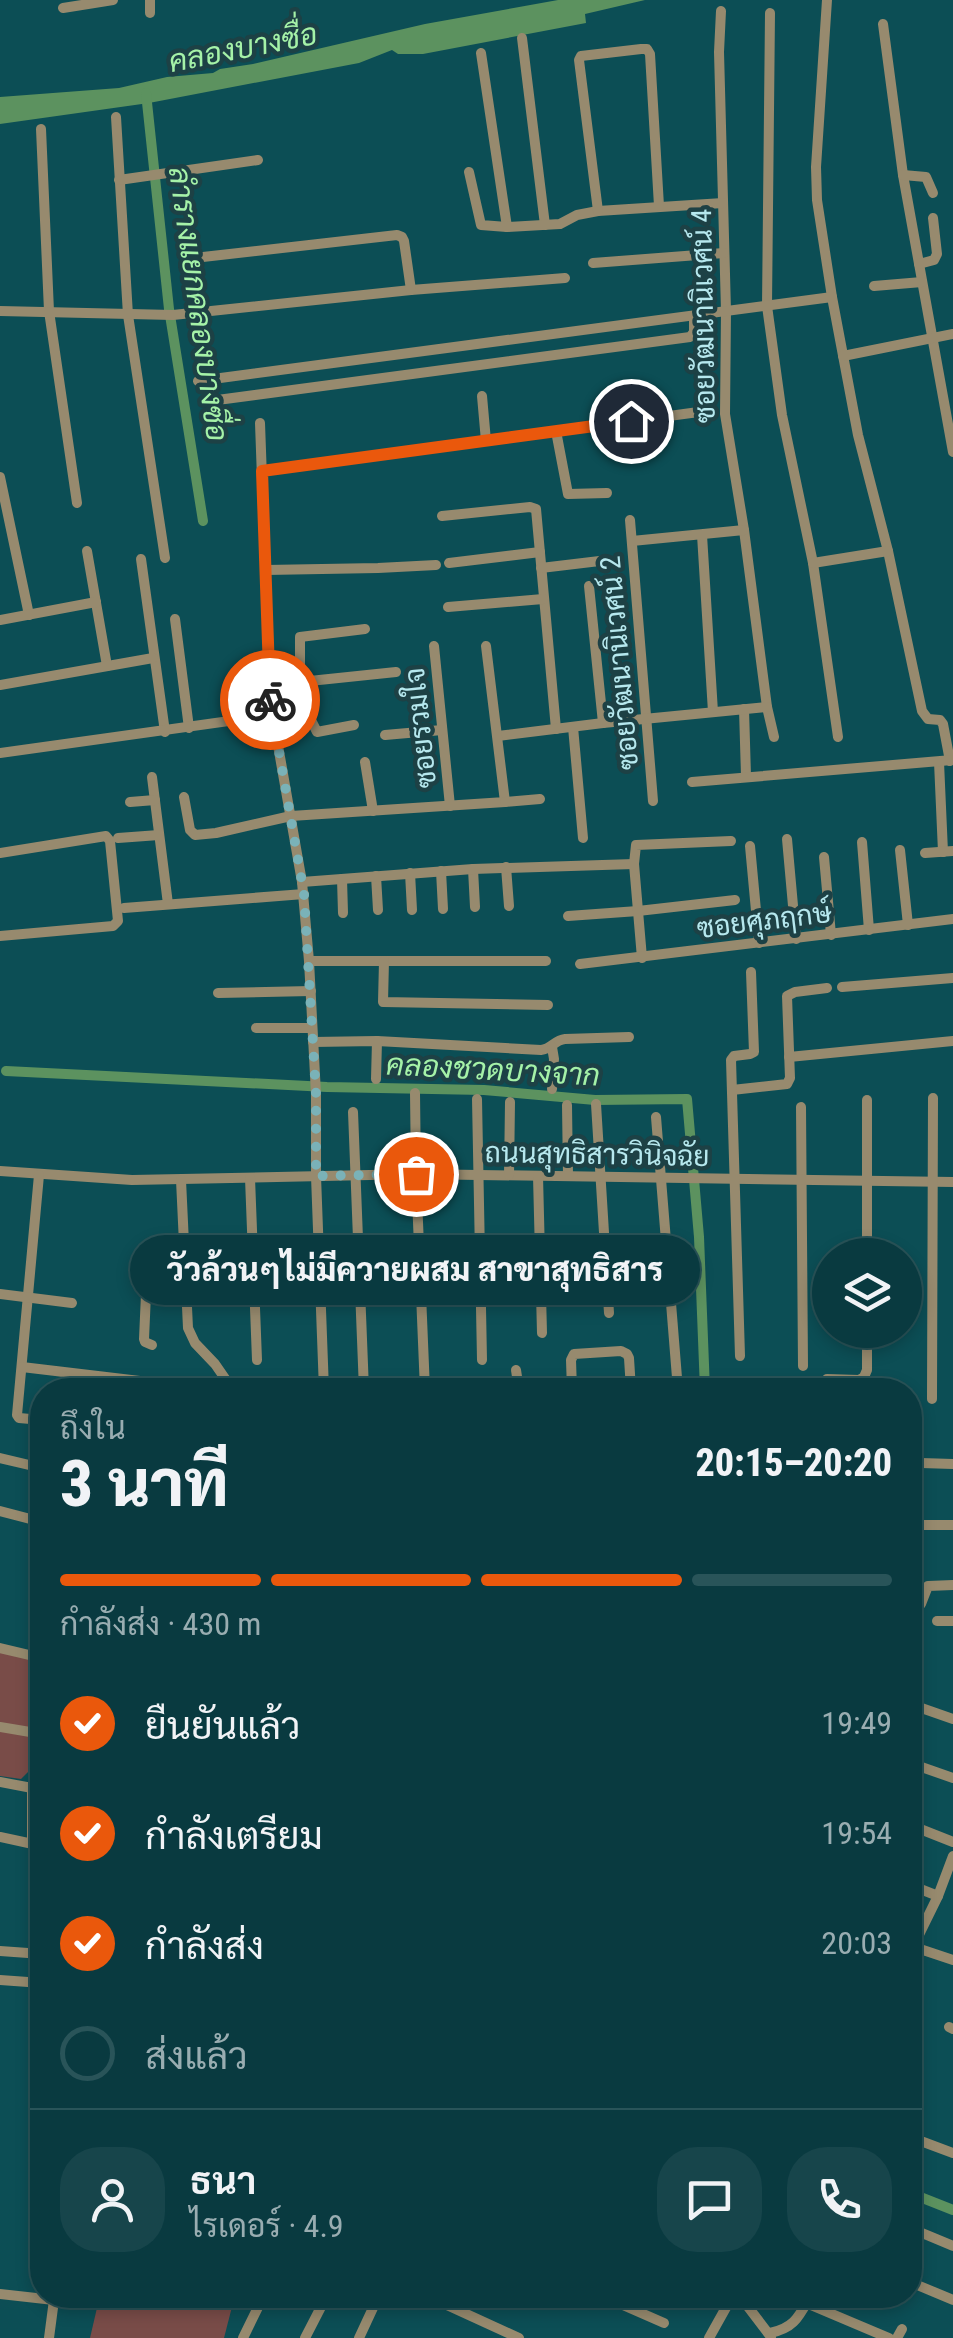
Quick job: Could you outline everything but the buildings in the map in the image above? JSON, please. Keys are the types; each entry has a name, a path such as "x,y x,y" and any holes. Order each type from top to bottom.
{"street":[{"path":"63,8 113,0"},
{"path":"150,0 150,13"},
{"path":"827,0 816,183 832,297 858,435 923,715 943,724 948,852 925,853"},
{"name":"ซอยวัฒนานิเวศน์ 4","path":"721,11 725,414 774,737"},
{"path":"770,13 767,306 782,415 813,563 838,737"},
{"path":"883,24 903,174 953,452"},
{"path":"522,38 545,225"},
{"path":"598,211 579,60 581,56 641,49 650,54 659,206"},
{"path":"481,53 507,226"},
{"path":"116,118 128,314 164,558"},
{"path":"41,129 49,311 77,503"},
{"path":"119,180 258,160"},
{"path":"469,172 480,225 545,225 565,223 577,215 598,211 723,202"},
{"path":"903,174 926,178 933,193"},
{"path":"918,264 934,260 937,254 933,218"},
{"path":"193,314 190,266 194,258 397,235 404,242 412,290"},
{"path":"593,264 724,253"},
{"path":"0,311 193,314 566,278"},
{"path":"874,286 922,282"},
{"path":"198,381 832,297"},
{"path":"210,401 690,338 694,316"},
{"path":"843,356 953,334"},
{"path":"939,380 953,378"},
{"path":"482,396 486,441"},
{"path":"262,471 706,411"},
{"path":"260,422 272,715 292,816 310,961 324,1378"},
{"path":"556,431 568,494 607,493"},
{"path":"0,477 28,615"},
{"path":"442,516 536,509 556,729"},
{"name":"ซอยวัฒนานิเวศน์ 2","path":"630,520 653,802"},
{"path":"632,541 744,530"},
{"path":"702,535 713,712"},
{"path":"87,551 107,666"},
{"path":"813,563 888,551"},
{"path":"448,563 540,552"},
{"path":"142,559 164,732"},
{"path":"541,568 608,560"},
{"path":"266,570 436,564"},
{"path":"589,586 603,723"},
{"path":"448,607 543,599"},
{"path":"0,620 96,602"},
{"path":"175,619 190,728"},
{"path":"354,725 317,732 300,706 300,636 365,629"},
{"name":"ซอยรวมใจ","path":"434,646 450,806"},
{"path":"486,646 505,802"},
{"path":"0,684 153,658"},
{"path":"300,682 396,672"},
{"path":"0,753 190,728 272,715 300,706"},
{"path":"498,736 768,706"},
{"path":"744,709 746,776"},
{"path":"572,727 584,838"},
{"path":"384,735 442,730"},
{"path":"692,782 947,761"},
{"path":"365,762 373,811"},
{"path":"152,777 168,904"},
{"path":"184,796 191,834 195,835 292,816 540,799"},
{"path":"130,802 155,800"},
{"path":"118,838 160,835"},
{"path":"0,853 106,836 110,841 118,920 115,925 0,936"},
{"path":"787,838 796,939"},
{"path":"642,958 634,848 641,844 731,841"},
{"path":"862,842 870,930"},
{"path":"750,846 760,943"},
{"path":"900,850 908,926"},
{"path":"824,857 831,935"},
{"path":"124,908 410,873 634,864"},
{"path":"506,868 509,906"},
{"path":"473,869 476,907"},
{"path":"441,871 443,909"},
{"path":"410,873 412,910"},
{"path":"376,876 378,910"},
{"path":"342,879 343,912"},
{"path":"568,916 735,900"},
{"name":"ซอยศุภฤกษ์","path":"580,964 953,919"},
{"path":"310,961 546,962"},
{"path":"384,961 383,1002 548,1005"},
{"path":"740,1356 732,1057 754,1052 751,972"},
{"path":"842,987 953,978"},
{"path":"732,1090 787,1084 787,996 827,988"},
{"path":"218,993 311,991"},
{"path":"256,1028 312,1028"},
{"path":"314,1042 377,1041 541,1050 565,1039 630,1036"},
{"path":"376,1079 377,1041"},
{"path":"789,1057 953,1041"},
{"path":"552,1047 552,1090"},
{"path":"416,1093 424,1378"},
{"path":"932,1399 934,1098"},
{"path":"477,1099 482,1360"},
{"path":"866,1238 867,1100"},
{"path":"509,1175 510,1102"},
{"path":"596,1104 609,1313"},
{"path":"568,1105 568,1176"},
{"path":"801,1107 803,1366"},
{"path":"353,1112 363,1378"},
{"path":"656,1117 677,1378"},
{"name":"ถนนสุทธิสารวินิจฉัย","path":"0,1171 115,1180 416,1174 953,1182"},
{"path":"30,1419 17,1417 39,1175"},
{"path":"538,1176 542,1333"},
{"path":"250,1178 257,1360"},
{"path":"180,1180 190,1337 225,1378"},
{"path":"152,1345 144,1339 146,1294 185,1285"},
{"path":"0,1294 72,1302"},
{"path":"862,1378 866,1348"},
{"path":"571,1378 570,1360 574,1354 621,1351 629,1358 630,1378"},
{"path":"22,1367 115,1378"},
{"path":"516,1370 517,1378"},
{"path":"0,1458 30,1465"},
{"path":"922,1463 953,1464"},
{"path":"0,1511 30,1519"},
{"path":"922,1525 953,1525"},
{"path":"922,1604 928,1586 953,1585"},
{"path":"937,1620 953,1620"},
{"path":"0,1648 30,1655"},
{"path":"922,1708 953,1719"},
{"path":"0,1727 30,1732"},
{"path":"922,1767 953,1778"},
{"path":"0,1782 30,1788"},
{"path":"922,1830 953,1842"},
{"path":"0,1837 30,1843"},
{"path":"922,1930 944,1891 953,1856"},
{"path":"0,1951 30,1953"},
{"path":"922,1952 953,1960"},
{"path":"0,1980 30,1983"},
{"path":"922,2141 953,2153"},
{"path":"922,2233 953,2246"},
{"path":"922,2287 953,2300"},
{"path":"0,2294 30,2296"},
{"path":"49,2338 53,2308"},
{"path":"243,2338 258,2308"},
{"path":"310,2336 320,2308"},
{"path":"359,2338 373,2308"},
{"path":"453,2308 519,2338"},
{"path":"631,2308 664,2322"},
{"path":"708,2338 728,2308"},
{"path":"747,2308 770,2336 794,2324 803,2308"},
{"path":"823,2308 864,2333 889,2338"}],"shaded area":[{"path":"558,0 645,0 585,14 586,23 423,54 398,54 392,50 359,63 149,103 0,124 0,97 119,88 167,77 213,73 425,24"},
{"path":"0,1648 30,1658 30,1770 21,1779 0,1776"},
{"path":"97,2308 232,2308 224,2338 90,2338"}],"waterway":[{"name":"ลำรางแยกคลองบางซื่อ","path":"146,93 169,309 203,521"},
{"name":"คลองชวดบางจาก","path":"6,1071 327,1087 484,1090 595,1100 687,1099 699,1237 705,1378"},
{"name":"คลองชวดบางจาก","path":"922,2198 953,2210"}],"way so far":[{"path":"270,700 304,894 316,1094 316,1176 416,1174"}],"place":[{"name":"วัวล้วนๆไม่มีควายผสม สาขาสุทธิสาร","path":"416,1174"}],"route":[{"path":"270,700 262,471 631,421"}],"water label":[{"name":"คลองบางซื่อ","path":"243,48"}]}
